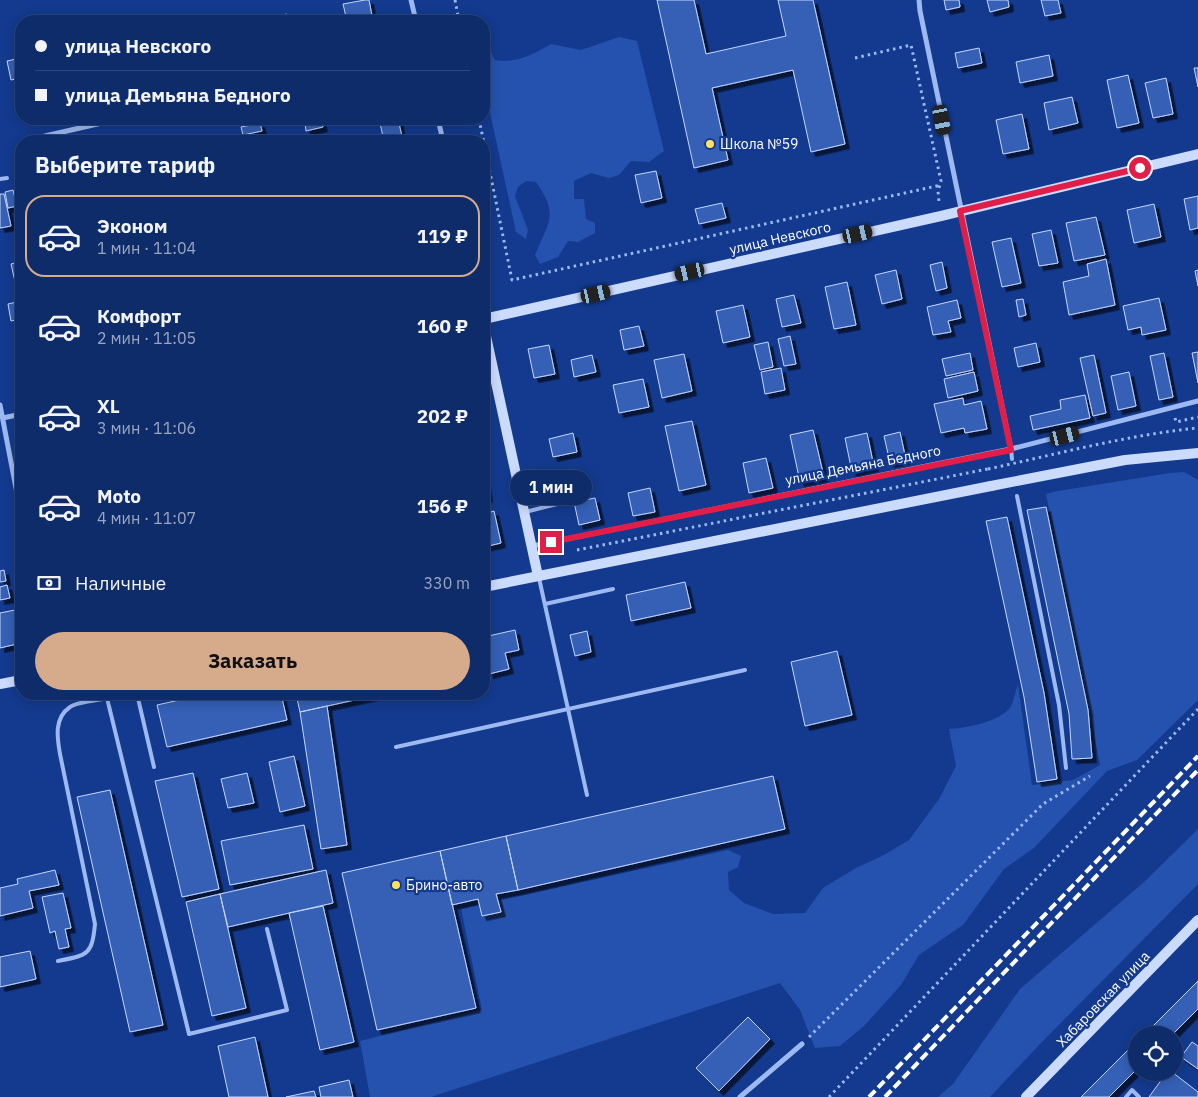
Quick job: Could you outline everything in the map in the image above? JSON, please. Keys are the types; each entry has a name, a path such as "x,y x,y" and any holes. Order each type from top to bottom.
{"main road":[{"name":"улица Невского","path":"490,318 941,216 1198,154"},
{"path":"490,355 538,576"},
{"path":"490,586 1125,460 1198,453"},
{"path":"0,684 15,681"},
{"name":"Хабаровская улица","path":"1026,1097 1198,920"}],"street":[{"path":"411,0 415,15"},
{"path":"919,0 960,211 1011,450"},
{"path":"49,135 93,125"},
{"name":"улица Демьяна Бедного","path":"532,546 1011,450 1198,401"},
{"path":"0,405 15,482"},
{"path":"3,418 15,415"},
{"path":"740,1097 802,1044"}],"lane":[{"path":"0,179 7,178"},
{"path":"1011,450 1012,459"},
{"path":"1017,496 1059,705 1066,768"},
{"path":"524,512 557,504"},
{"path":"538,576 587,795"},
{"path":"545,604 613,589"},
{"path":"396,747 745,670"},
{"path":"58,961 82,956 93,943 95,924 57,731 61,717 70,706 92,700"},
{"path":"108,700 189,1034 287,1010 267,929"},
{"path":"138,700 154,767"},
{"path":"1126,1097 1132,1090 1140,1097"}],"path":[{"path":"454,0 458,15"},
{"path":"855,58 911,45 942,181 938,197 941,216"},
{"path":"490,173 512,280 941,185"},
{"path":"1176,422 1198,417"},
{"path":"583,550 1170,431 1198,428"},
{"path":"829,1097 1198,709"},
{"path":"802,1044 1043,804 1090,776"}],"shaded area":[{"path":"619,37 637,41 664,151 649,162 631,161 619,175 609,178 591,173 574,181 574,199 584,199 586,219 595,223 595,233 578,242 568,241 558,257 540,264 535,255 548,226 548,203 536,182 526,181 518,187 515,196 528,230 526,239 516,232 490,113 490,50 495,60 510,61 524,57 551,44 581,50"},
{"path":"1184,472 1198,480 1198,700 1137,760 1107,771 1034,848 1004,869 963,925 919,955 901,985 864,1026 840,1046 815,1048 800,1010 780,983 431,1097 370,1097 360,1041 482,1010 461,909 728,850 741,856 738,867 728,872 729,890 744,903 773,914 805,913 823,888 909,840 939,799 956,766 949,729 990,721 1005,713 1011,706 1018,685 1032,785 1073,780 1100,765 1046,494"},
{"path":"1198,829 1198,884 990,1097 938,1097 953,1084 1020,989 1144,882"}],"building":[{"path":"369,0 372,15 346,15 343,4"},
{"path":"657,0 694,0 706,54 786,36 778,0 813,0 845,144 811,152 793,70 712,88 728,160 694,168"},
{"path":"944,0 959,0 960,7 946,10"},
{"path":"987,0 1008,0 1009,7 990,12"},
{"path":"1041,0 1058,0 1061,13 1045,16"},
{"path":"979,48 982,63 958,68 955,53"},
{"path":"1049,55 1053,76 1020,83 1016,62"},
{"path":"15,59 15,79 11,80 7,61"},
{"path":"1194,68 1198,68 1198,87"},
{"path":"1128,75 1139,123 1117,128 1107,80"},
{"path":"1166,78 1173,114 1153,118 1145,83"},
{"path":"1072,97 1078,123 1049,130 1044,103"},
{"path":"1022,114 1029,149 1003,154 996,120"},
{"path":"260,125 262,131 243,135 241,127"},
{"path":"305,125 322,125 323,127 306,131"},
{"path":"380,125 399,125 402,135 383,135"},
{"path":"656,171 662,198 641,203 635,175"},
{"path":"13,190 15,206 8,208 5,192"},
{"path":"0,194 4,194 11,226 0,228"},
{"path":"1198,196 1198,228 1190,230 1184,199"},
{"path":"722,203 726,218 699,224 695,209"},
{"path":"1154,204 1161,237 1134,243 1127,210"},
{"path":"1096,217 1105,255 1074,261 1066,223"},
{"path":"1051,230 1058,263 1039,266 1032,234"},
{"path":"1011,238 1021,283 1002,287 992,242"},
{"path":"1106,259 1115,305 1069,315 1063,282 1089,276 1087,264"},
{"path":"942,262 947,288 936,291 930,265"},
{"path":"15,263 15,282 11,264"},
{"path":"896,270 902,299 882,304 875,275"},
{"path":"1198,270 1198,286 1195,271"},
{"path":"847,282 856,325 834,329 825,287"},
{"path":"794,295 801,323 782,327 776,299"},
{"path":"1159,298 1166,330 1142,335 1141,327 1128,330 1123,306"},
{"path":"1023,299 1026,315 1019,317 1016,300"},
{"path":"957,300 961,318 948,321 951,332 933,335 927,307"},
{"path":"15,302 15,320 11,321 8,304"},
{"path":"743,305 750,337 723,343 716,311"},
{"path":"639,326 644,346 624,350 620,330"},
{"path":"790,336 796,364 784,366 778,339"},
{"path":"768,342 773,367 760,370 754,345"},
{"path":"1036,343 1040,362 1018,367 1014,348"},
{"path":"549,345 555,374 534,378 528,349"},
{"path":"1198,352 1198,383 1192,353"},
{"path":"970,353 973,370 946,376 942,359"},
{"path":"1164,353 1173,397 1159,400 1150,356"},
{"path":"684,354 692,391 662,398 654,360"},
{"path":"592,355 596,372 574,377 571,360"},
{"path":"1094,355 1106,413 1093,416 1080,358"},
{"path":"781,368 785,390 765,394 761,372"},
{"path":"974,372 978,391 948,398 944,379"},
{"path":"1129,372 1136,406 1118,410 1111,376"},
{"path":"643,379 649,407 619,413 613,385"},
{"path":"1085,395 1090,418 1033,430 1030,416 1061,409 1060,400"},
{"path":"963,398 964,405 981,401 987,429 965,433 964,428 941,433 934,404"},
{"path":"692,421 706,485 679,491 665,426"},
{"path":"813,430 824,477 800,482 790,435"},
{"path":"900,432 906,460 890,463 884,436"},
{"path":"573,433 577,452 553,457 549,439"},
{"path":"867,433 874,467 852,472 845,438"},
{"path":"766,458 773,488 749,493 743,463"},
{"path":"650,488 655,512 633,516 628,493"},
{"path":"595,498 600,520 579,525 574,502"},
{"path":"1046,507 1088,710 1092,758 1072,759 1069,714 1027,510"},
{"path":"494,511 501,543 490,546 490,512"},
{"path":"1007,517 1044,693 1057,779 1037,782 1024,697 986,521"},
{"path":"4,570 6,581 0,582 0,571"},
{"path":"685,582 691,608 631,621 626,595"},
{"path":"7,585 10,598 0,600 0,587"},
{"path":"15,610 15,644 0,648 0,613"},
{"path":"515,630 519,650 505,653 509,669 490,674 490,636"},
{"path":"587,631 591,652 575,656 570,635"},
{"path":"837,651 852,715 805,726 791,662"},
{"path":"179,700 282,700 287,720 167,747 157,705"},
{"path":"297,700 355,700 300,712"},
{"path":"327,706 347,845 321,849 300,712"},
{"path":"294,756 305,806 280,812 269,762"},
{"path":"193,773 219,889 182,897 155,781"},
{"path":"247,773 254,803 228,808 221,779"},
{"path":"773,776 785,829 518,890 506,836"},
{"path":"110,790 163,1025 130,1032 77,797"},
{"path":"304,825 313,869 230,885 221,841"},
{"path":"506,836 518,890 496,894 501,912 482,916 478,899 452,905 440,851"},
{"path":"440,851 476,1008 377,1030 342,873"},
{"path":"55,870 59,885 29,891 33,908 0,916 0,888 18,884 17,879"},
{"path":"326,870 333,903 228,927 220,894"},
{"path":"63,893 71,928 65,929 69,947 59,949 55,931 50,933 42,897"},
{"path":"220,894 246,1008 212,1016 186,902"},
{"path":"323,906 354,1042 320,1050 289,913"},
{"path":"30,951 36,979 0,987 0,957"},
{"path":"1198,981 1198,1009 1181,1026 1153,1026"},
{"path":"748,1017 770,1039 719,1091 696,1068"},
{"path":"255,1037 268,1097 229,1097 218,1046"},
{"path":"1192,1042 1198,1046 1198,1069 1183,1058 1183,1054"},
{"path":"1128,1050 1128,1078 1109,1097 1081,1097"},
{"path":"349,1080 353,1097 321,1097 319,1087"},
{"path":"1183,1080 1198,1092 1198,1097 1149,1097 1161,1081"},
{"path":"314,1091 316,1097 286,1097"}],"railway":[{"path":"869,1097 1198,756"},
{"path":"885,1097 1198,770"}],"place":[{"name":"Школа №59","path":"710,144"},
{"name":"Брино-авто","path":"396,885"}],"route":[{"path":"551,542 1011,450 960,211 1140,168"}]}
